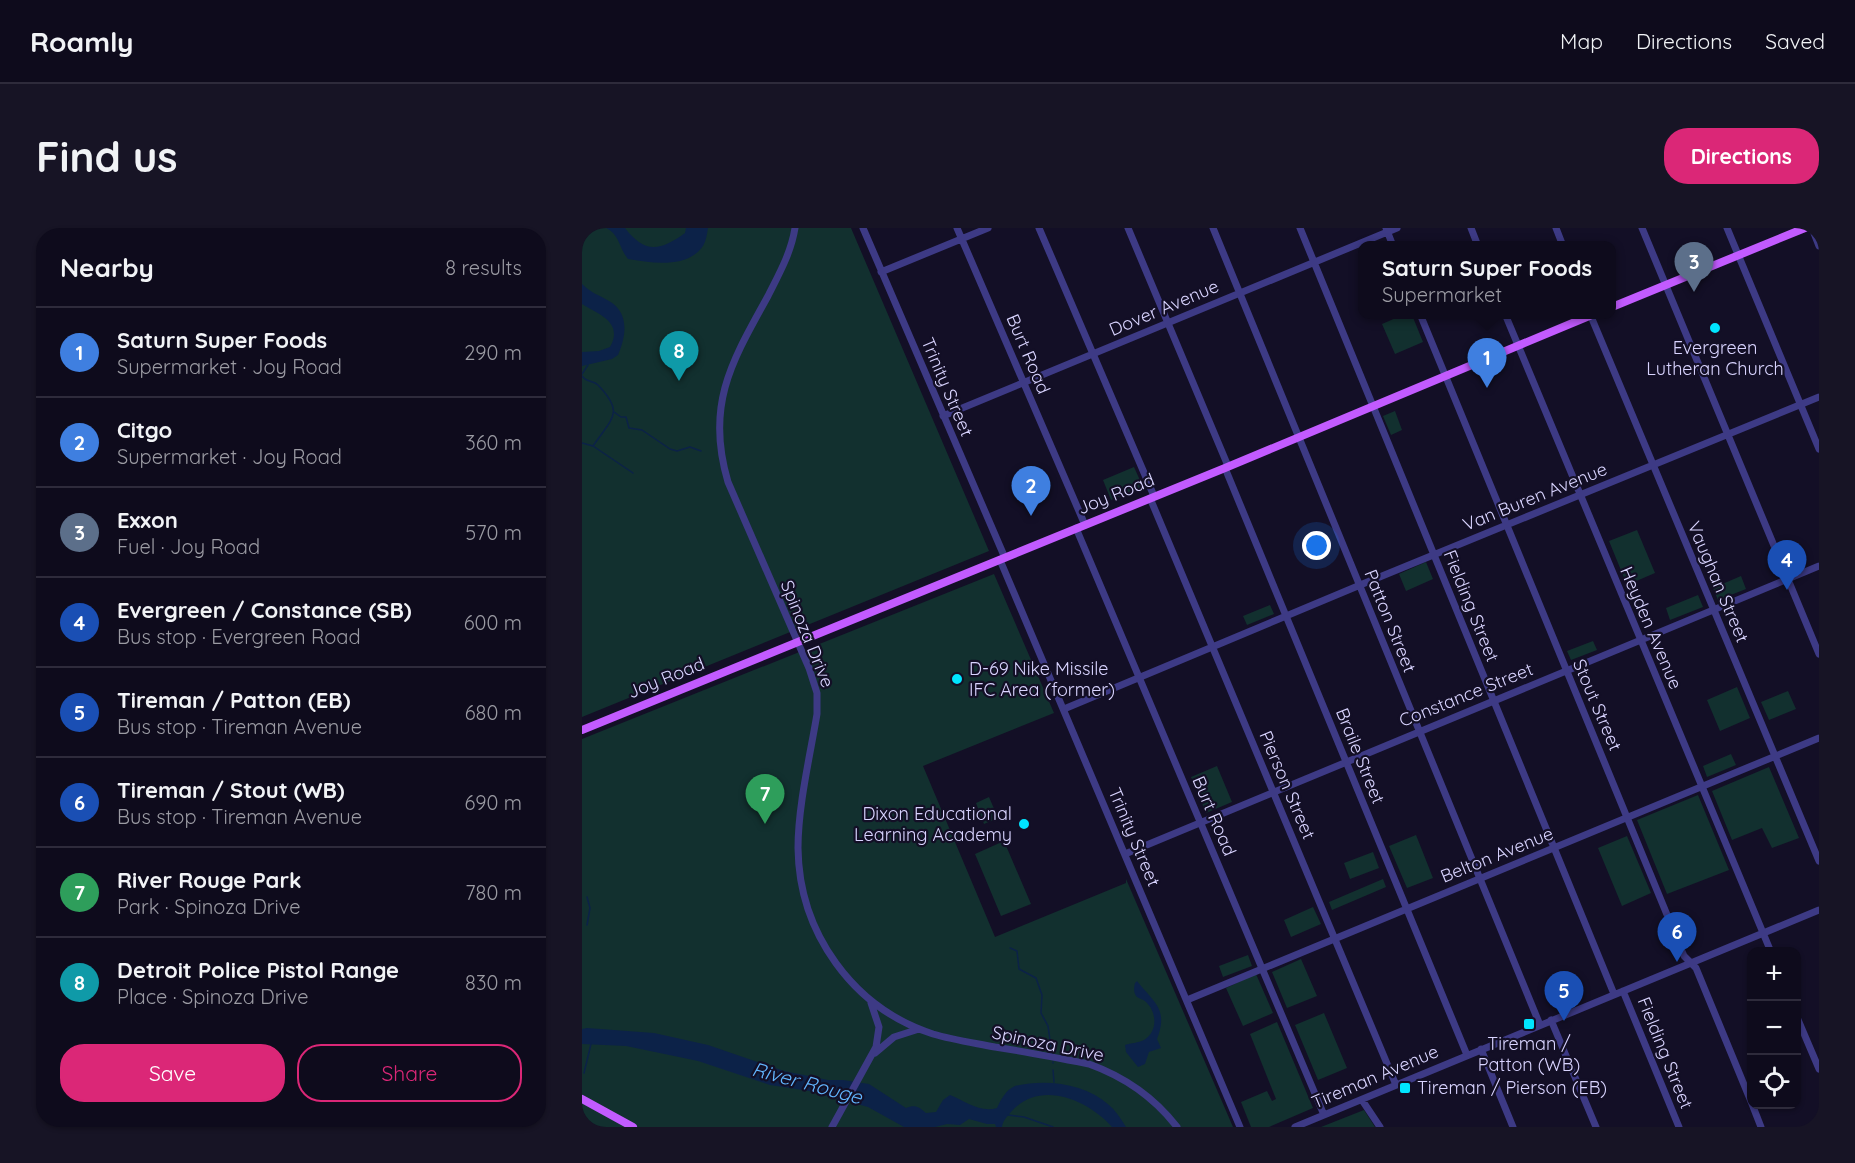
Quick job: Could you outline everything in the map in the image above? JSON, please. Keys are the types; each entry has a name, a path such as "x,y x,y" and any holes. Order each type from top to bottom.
{"main road":[{"path":"1616,305 1805,228"},
{"name":"Joy Road","path":"582,730 1081,527 1582,319"},
{"path":"582,1100 633,1127"}],"street":[{"name":"Spinoza Drive","path":"795,228 784,263 732,364 723,394 719,430 728,482 814,680 818,701 799,833 798,860 802,887 811,918 825,947 845,976 868,998 894,1017 919,1029 959,1040 1089,1064 1128,1082 1153,1100 1177,1127"},
{"name":"Trinity Street","path":"863,228 1240,1127"},
{"name":"Burt Road","path":"957,228 1024,383 1139,678 1324,1115"},
{"path":"881,272 988,228"},
{"name":"Pierson Street","path":"1039,228 1396,1085"},
{"name":"Braile Street","path":"1128,228 1285,616 1467,1055"},
{"name":"Patton Street","path":"1213,228 1540,1025"},
{"name":"Fielding Street","path":"1300,228 1614,994"},
{"name":"Dover Avenue","path":"1362,241 1397,228"},
{"path":"1642,228 1819,654"},
{"path":"1727,228 1819,449"},
{"path":"1812,228 1819,246"},
{"name":"Dover Avenue","path":"943,416 1358,243"},
{"name":"Stout Street","path":"1422,319 1684,956 1696,968 1747,1092"},
{"name":"Heyden Avenue","path":"1507,319 1769,947"},
{"name":"Vaughan Street","path":"1594,319 1652,465 1819,861"},
{"name":"Van Buren Avenue","path":"1064,709 1819,397"},
{"name":"Constance Street","path":"1125,854 1819,566"},
{"name":"Belton Avenue","path":"1187,1000 1819,738"},
{"path":"1514,1127 1481,1049 1819,910"},
{"name":"Fielding Street","path":"1623,991 1679,1127"},
{"path":"832,1127 873,1056 878,1041 879,1027 876,1012 868,998"},
{"path":"1551,1020 1596,1127"},
{"path":"1801,1025 1819,1069"},
{"path":"873,1056 894,1037 919,1029"},
{"name":"Tireman Avenue","path":"1295,1127 1481,1049"},
{"path":"1362,1100 1380,1127"},
{"name":"Stout Street","path":"1754,1109 1761,1127"}],"green space":[{"path":"582,228 851,228 989,551 582,717"},
{"path":"1394,319 1414,319 1423,342 1395,354 1382,324"},
{"path":"1395,411 1402,430 1391,435 1383,416"},
{"path":"1134,467 1143,487 1111,500 1103,480"},
{"path":"1637,530 1655,573 1627,585 1609,541"},
{"path":"1426,562 1433,579 1406,591 1399,574"},
{"path":"994,574 1054,713 923,766 995,937 1126,883 1126,879 1233,1127 582,1127 582,739"},
{"path":"1741,576 1746,589 1718,600 1713,588"},
{"path":"1698,595 1703,607 1670,620 1666,608"},
{"path":"1270,605 1274,614 1247,625 1243,616"},
{"path":"1593,641 1597,650 1571,660 1567,651"},
{"path":"1737,687 1750,718 1720,731 1707,700"},
{"path":"1788,691 1796,709 1769,720 1761,702"},
{"path":"1731,754 1736,765 1707,777 1703,766"},
{"path":"1217,766 1232,802 1206,813 1191,777"},
{"path":"1769,767 1799,838 1772,848 1762,828 1732,840 1712,791"},
{"path":"1698,795 1729,870 1667,894 1637,820"},
{"path":"989,797 998,818 984,824 976,803"},
{"path":"1416,835 1433,878 1407,888 1389,846"},
{"path":"1627,836 1651,893 1622,906 1598,848"},
{"path":"1004,841 1031,904 1001,916 975,854"},
{"path":"1373,852 1379,868 1350,879 1344,863"},
{"path":"1383,879 1386,887 1332,910 1329,902"},
{"path":"1313,907 1321,924 1291,937 1284,920"},
{"path":"1248,955 1252,966 1223,977 1219,966"},
{"path":"1301,959 1317,996 1287,1008 1272,972"},
{"path":"1256,974 1273,1013 1243,1026 1226,988"},
{"path":"1324,1013 1347,1068 1318,1080 1295,1025"},
{"path":"1277,1022 1313,1108 1269,1127 1251,1127 1241,1102 1267,1091 1272,1101 1276,1099 1250,1034"},
{"path":"1364,1110 1375,1127 1321,1127"}],"water":[{"path":"606,228 625,228 639,242 653,247 676,239 685,233 686,228 708,228 704,244 696,253 679,261 658,263 628,259 617,238"},
{"path":"582,284 616,306 623,319 624,333 618,355 612,359 582,366 582,352 599,351 610,347 614,331 612,325 602,315 582,304"},
{"path":"1137,981 1158,1006 1161,1020 1157,1039 1161,1048 1149,1052 1145,1064 1138,1067 1126,1052 1125,1045 1142,1041 1149,1036 1154,1027 1154,1016 1150,1006 1135,994 1134,986"},
{"name":"River Rouge","path":"582,1029 654,1033 708,1045 784,1071 828,1080 869,1084 906,1108 917,1107 926,1113 936,1112 943,1100 950,1095 973,1106 991,1109 997,1108 1004,1095 1015,1086 1052,1083 1076,1087 1109,1105 1126,1127 1112,1127 1102,1117 1077,1102 1049,1095 1023,1102 1011,1112 1002,1127 969,1119 960,1125 904,1127 868,1107 809,1091 770,1085 698,1061 626,1046 582,1044"}],"waterway":[{"path":"582,374 588,365"},
{"path":"582,376 598,385 611,402 613,409 610,422 593,446"},
{"path":"614,412 621,417 626,417 629,428 642,430 670,449 677,451 690,447 701,451"},
{"path":"582,443 593,446 633,473"},
{"path":"587,897 590,908 587,925"},
{"path":"1010,948 1017,951 1019,969 1036,978 1042,995 1041,1013 1048,1026 1052,1054"},
{"path":"584,1073 591,1044"},
{"path":"1053,1070 1054,1082"},
{"path":"1008,1115 1024,1117 1053,1127"}],"place":[{"name":"Exxon","path":"1694,292"},
{"name":"Evergreen Lutheran Church","path":"1715,328"},
{"name":"Detroit Police Pistol Range","path":"679,381"},
{"name":"Saturn Super Foods","path":"1487,388"},
{"name":"Citgo","path":"1031,516"},
{"name":"Evergreen / Constance (SB)","path":"1787,590"},
{"name":"D-69 Nike Missile IFC Area (former)","path":"957,679"},
{"name":"River Rouge Park","path":"765,824"},
{"name":"Dixon Educational Learning Academy","path":"1024,824"},
{"name":"Tireman / Stout (WB)","path":"1677,962"},
{"name":"Tireman / Patton (EB)","path":"1564,1021"},
{"name":"Tireman / Patton (WB)","path":"1529,1024"},
{"name":"Tireman / Pierson (EB)","path":"1405,1088"}]}
